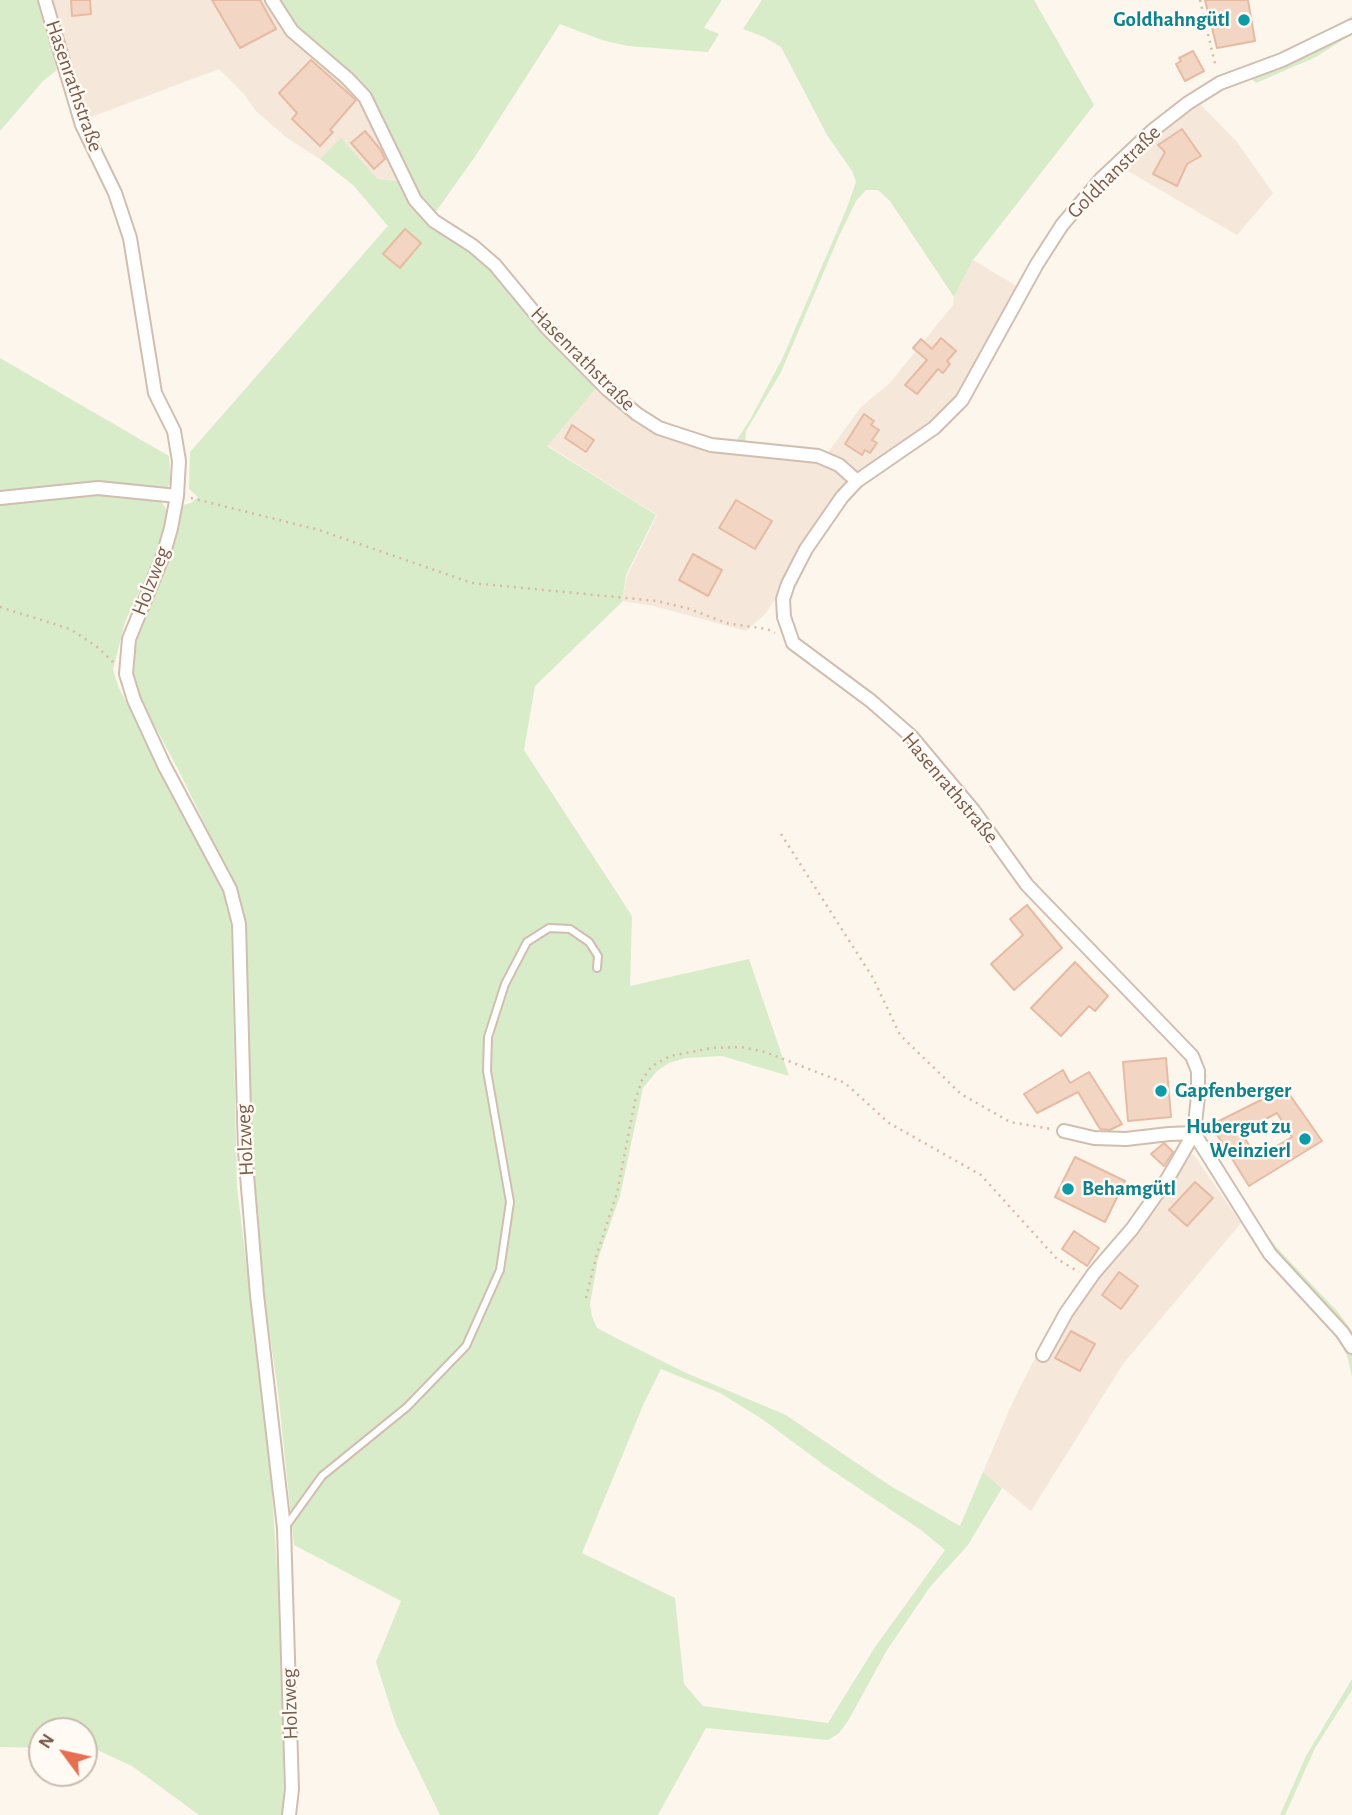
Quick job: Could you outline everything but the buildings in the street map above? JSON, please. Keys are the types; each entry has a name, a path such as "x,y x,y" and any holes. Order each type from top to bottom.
{"street":[{"name":"Hasenrathstraße","path":"45,0 82,125 115,193 130,238 155,393 174,431 179,461 177,496"},
{"name":"Hasenrathstraße","path":"272,0 292,31 365,97 415,200 434,221 495,264 547,328 607,389 637,414 659,428 711,445 818,456 839,465 857,481"},
{"name":"Goldhanstraße","path":"857,481 934,428 962,400 1037,264 1062,225 1102,178 1152,131 1188,103 1220,83 1282,60 1352,26"},
{"path":"793,643 784,617 783,600 788,584 806,549 842,497 857,481"},
{"path":"0,498 98,488 177,496"},
{"name":"Holzweg","path":"177,496 163,556 129,639 126,674 134,701 164,765 230,888 239,924 245,1151 257,1294 285,1528 292,1789 289,1815"},
{"name":"Hasenrathstraße","path":"793,643 871,701 911,736 973,810 1027,885 1192,1056 1199,1071 1194,1133 1168,1178 1132,1229 1094,1273 1066,1313 1043,1355"},
{"path":"1064,1132 1094,1139 1194,1133 1270,1254 1342,1332 1352,1347"}],"lane":[{"path":"285,1528 322,1476 407,1407 466,1346 500,1270 510,1202 487,1071 488,1037 505,985 527,942 550,928 570,929 589,943 597,956 597,968"}],"path":[{"path":"1200,0 1220,83"},
{"path":"177,496 318,530 472,583 657,601 690,609 726,623 766,629 793,643"},
{"path":"0,607 70,629 96,646 126,674"},
{"path":"781,834 873,978 900,1035 961,1094 1010,1122 1064,1132"},
{"path":"586,1298 617,1193 635,1101 642,1080 652,1066 670,1056 732,1047 765,1052 845,1083 889,1123 981,1175 1057,1259 1078,1272 1094,1273"}],"shaded area":[{"path":"52,0 279,0 306,37 361,81 404,171 398,181 378,179 341,139 320,159 287,138 256,111 244,94 219,69 86,119"},
{"path":"1199,103 1237,142 1273,193 1237,235 1121,167 1146,142"},
{"path":"973,260 1018,287 960,391 936,418 916,435 873,464 765,614 746,631 654,606 622,601 627,576 657,515 547,445 598,386 638,421 674,440 720,451 821,462 861,407 890,383 953,305 954,297"},
{"path":"1180,1151 1194,1155 1241,1223 1123,1364 1031,1511 983,1472 1014,1399 1036,1356 1084,1279 1119,1237"}],"green space":[{"path":"0,0 39,0 51,38 57,70 43,81 0,131"},
{"path":"279,0 722,0 704,28 719,34 708,52 628,46 602,40 560,24 476,155 435,213 480,243 510,272 547,316 541,327 598,386 547,446 656,515 626,575 622,602 535,686 524,750 632,916 630,986 749,959 789,1076 722,1056 686,1058 669,1063 657,1071 643,1088 620,1196 598,1259 590,1304 592,1316 597,1328 618,1339 684,1372 786,1415 889,1485 960,1526 983,1472 1002,1488 968,1545 930,1587 887,1650 839,1733 828,1740 706,1728 658,1815 440,1815 396,1725 376,1662 401,1601 294,1545 278,1391 264,1295 251,1149 243,921 239,895 144,706 132,673 134,651 150,596 182,505 191,503 198,497 189,489 190,452 388,226 353,185 320,159 341,138 378,179 398,181 404,171 361,81 306,37 290,19","holes":["661,1369 720,1393 762,1419 824,1465 921,1530 945,1550 875,1647 828,1723 703,1706 684,1684 675,1598 582,1553 644,1403"]},
{"path":"762,0 1034,0 1094,105 973,260 954,297 890,201 878,190 866,190 856,201 840,234 781,372 746,431 745,445 734,444 783,357 856,182 852,171 827,135 781,47 743,29"},
{"path":"1352,16 1352,34 1316,57 1256,83 1241,69 1333,30"},
{"path":"0,358 169,456 171,482 166,489 99,481 0,492"},
{"path":"80,494 106,494 161,502 168,511 158,551 125,622 113,670 119,688 152,753 226,892 231,923 237,1187 269,1448 282,1641 284,1815 199,1815 132,1766 98,1750 98,1717 28,1717 28,1748 0,1747 0,505"},
{"path":"1255,1219 1278,1249 1338,1312 1352,1331 1352,1377 1347,1355 1334,1334 1266,1260 1241,1223"},
{"path":"1352,1679 1352,1690 1315,1748 1285,1815 1280,1815 1306,1756"}],"place":[{"name":"Goldhahngütl","path":"1244,20"},
{"name":"Gapfenberger","path":"1161,1091"},
{"name":"Hubergut zu Weinzierl","path":"1305,1139"},
{"name":"Behamgütl","path":"1068,1189"}]}
